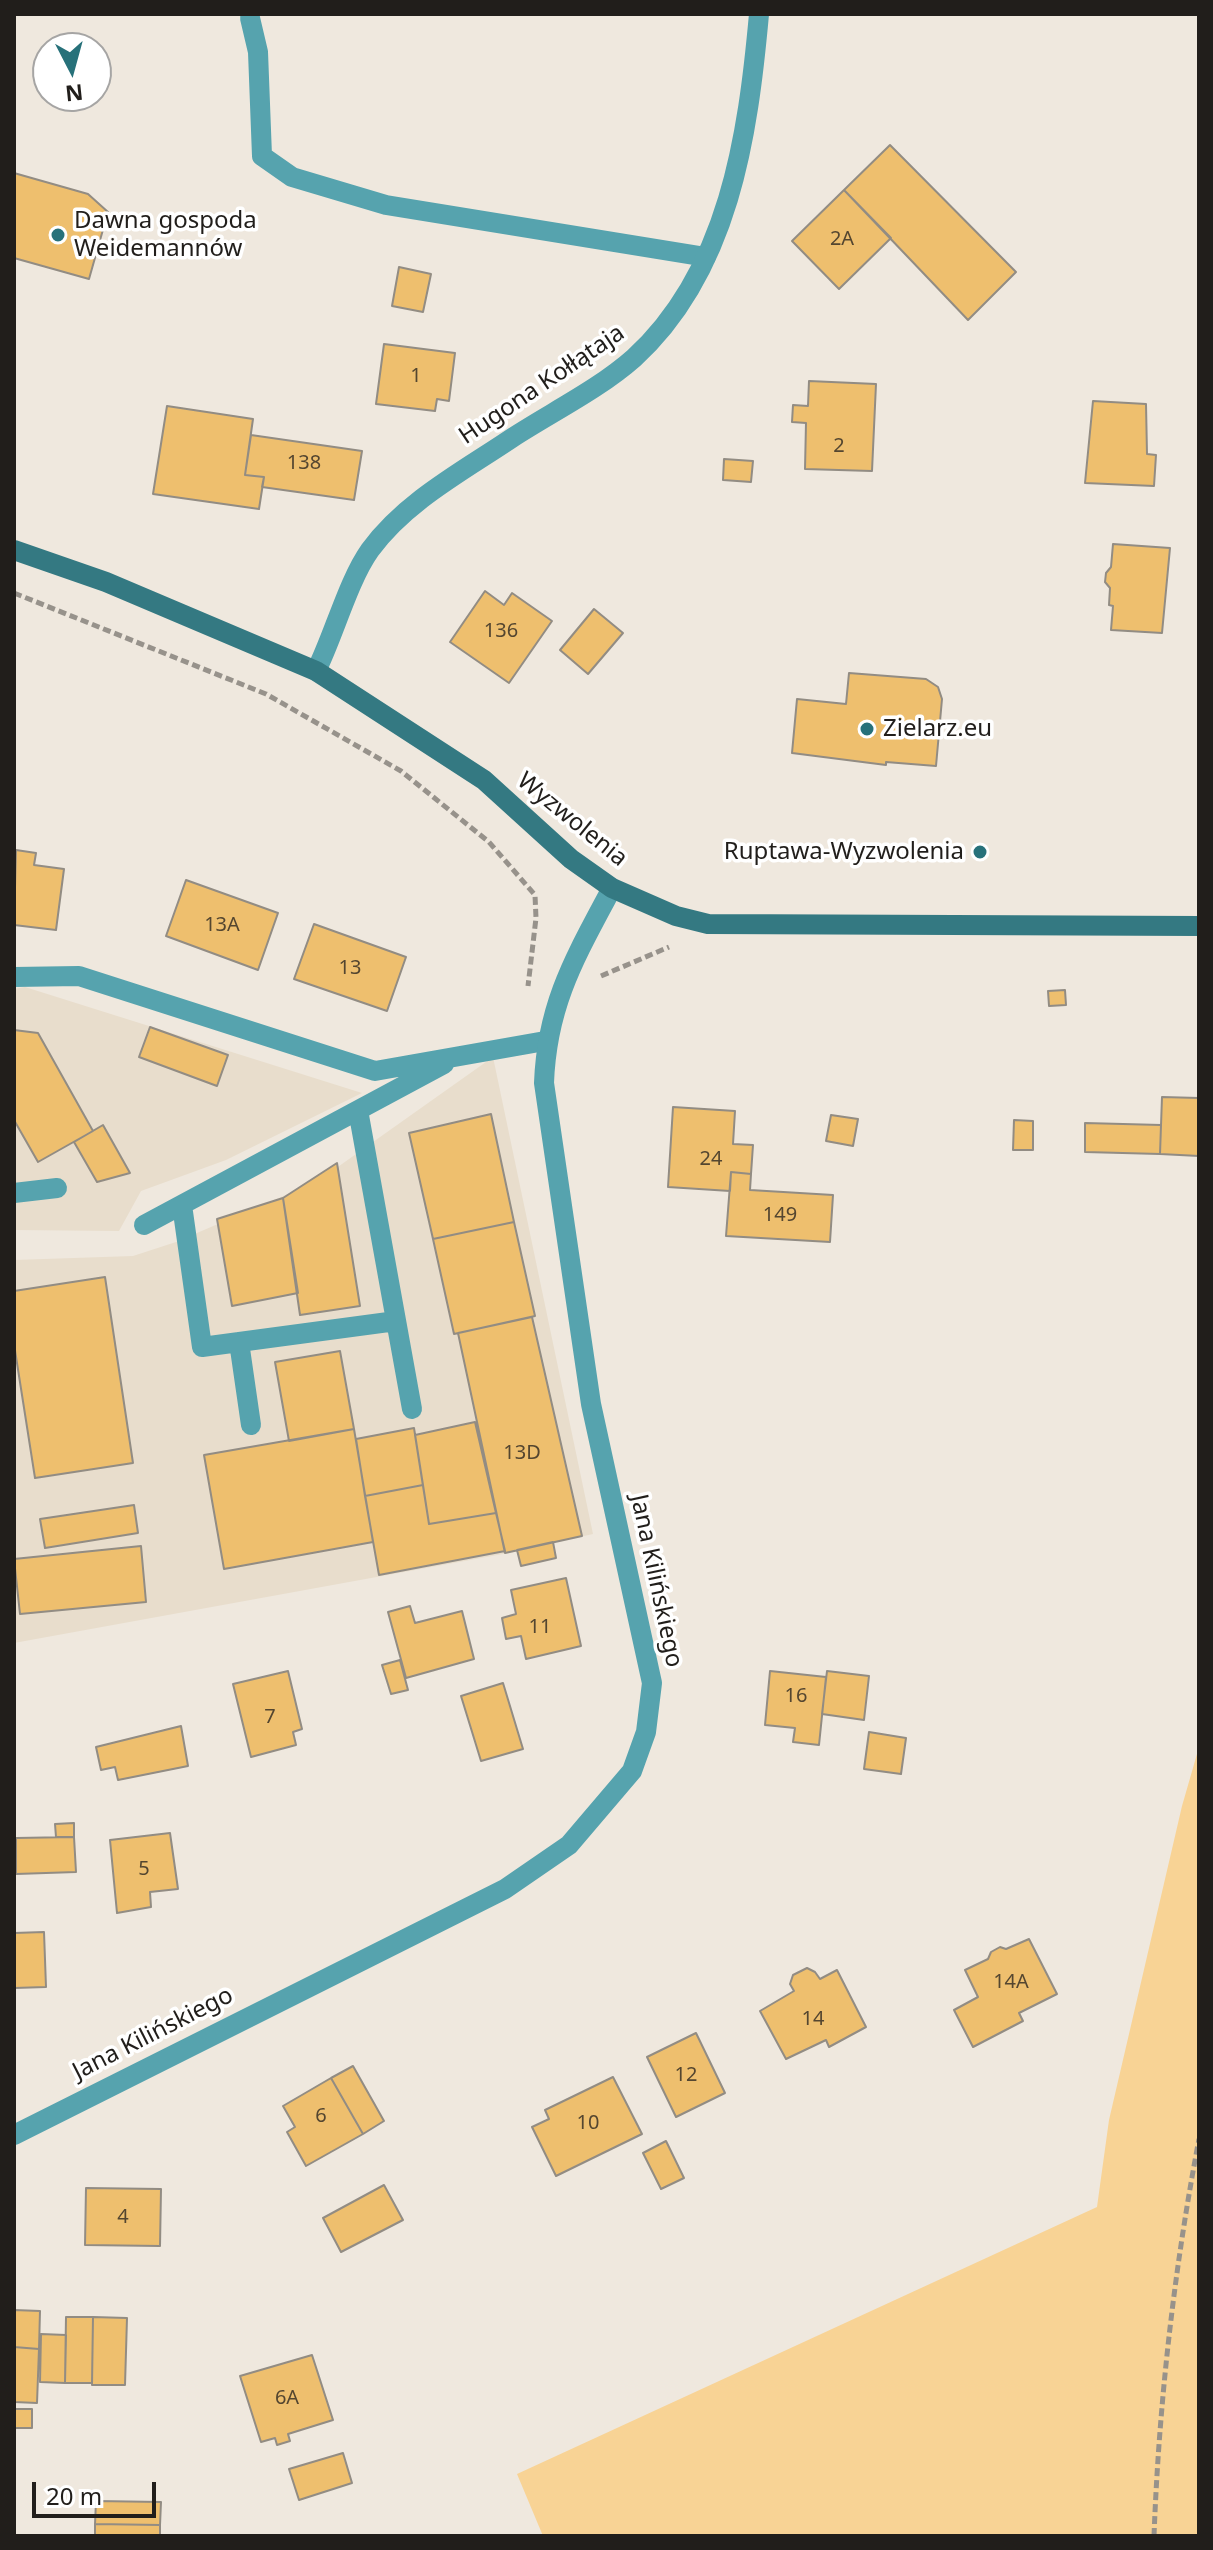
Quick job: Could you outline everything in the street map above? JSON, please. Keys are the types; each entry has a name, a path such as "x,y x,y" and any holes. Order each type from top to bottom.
{"street":[{"name":"Hugona Kołłątaja","path":"316,671 370,551 418,500 631,360 667,324 706,257 725,214 747,126 759,14"},
{"path":"250,18 258,52 262,156 292,177 386,205 706,257"},
{"name":"Wyzwolenia","path":"14,550 106,582 316,671 484,780 571,859 612,888 676,916 708,924 1199,926"},
{"name":"Jana Kilińskiego","path":"14,2135 505,1889 569,1845 632,1771 646,1732 652,1683 591,1404 544,1083 545,1041 558,993 612,888"},
{"path":"14,977 79,976 347,1065 375,1071 545,1041"},
{"path":"144,1225 459,1055"},
{"path":"358,1110 412,1409"},
{"path":"14,1193 57,1188"},
{"path":"182,1205 202,1347 396,1321"},
{"path":"239,1342 251,1425"}],"path":[{"path":"14,593 266,694 401,771 489,842 535,895 536,918 527,995"},
{"path":"1154,2536 1165,2377 1187,2204 1199,2139"}],"shaded area":[{"path":"25,987 362,1093 226,1160 141,1191 119,1231 14,1230 14,989"},
{"path":"493,1057 593,1534 503,1554 14,1643 14,1260 133,1256 176,1242 318,1181"},
{"path":"1199,1747 1199,2536 543,2536 517,2474 1097,2207 1109,2120 1182,1806"}],"building":[{"path":"890,145 1016,272 968,320 844,190"},
{"name":"Dawna gospoda Weidemannów","path":"14,173 88,194 108,212 89,279 14,258"},
{"path":"844,190 891,238 839,289 792,241"},
{"path":"399,267 431,274 423,312 392,306"},
{"path":"384,344 455,353 449,401 437,399 435,411 376,404"},
{"path":"809,381 876,384 872,471 805,469 806,423 792,422 793,405 808,406"},
{"path":"1093,401 1146,404 1147,454 1156,455 1154,486 1085,483"},
{"path":"167,406 253,419 245,475 264,477 259,509 153,494"},
{"path":"251,435 362,451 354,500 262,487 264,477 245,475"},
{"path":"724,459 753,461 751,482 723,480"},
{"path":"1113,544 1170,548 1162,633 1111,630 1113,606 1109,605 1110,588 1105,582 1106,573 1111,567"},
{"path":"485,591 504,605 512,593 552,621 509,683 450,642"},
{"path":"594,609 623,633 588,674 560,650"},
{"name":"Zielarz.eu","path":"849,673 926,679 938,687 942,699 936,766 886,762 886,765 792,753 797,699 846,704"},
{"path":"16,850 36,853 34,865 64,869 56,930 14,925"},
{"path":"186,880 278,913 258,970 166,936"},
{"path":"314,924 406,957 387,1011 294,979"},
{"path":"1065,990 1066,1005 1049,1006 1048,991"},
{"path":"150,1027 228,1055 217,1086 139,1057"},
{"path":"14,1030 38,1033 93,1131 38,1162 14,1120"},
{"path":"1162,1097 1199,1098 1199,1156 1160,1154"},
{"path":"673,1107 735,1111 733,1144 753,1145 751,1174 731,1172 730,1191 668,1187"},
{"path":"491,1114 514,1222 433,1239 409,1133"},
{"path":"831,1115 858,1119 853,1146 826,1141"},
{"path":"1014,1120 1033,1121 1033,1150 1013,1150"},
{"path":"1085,1123 1161,1125 1160,1154 1085,1152"},
{"path":"103,1125 130,1173 97,1182 74,1142"},
{"path":"337,1163 360,1306 300,1315 283,1198"},
{"path":"731,1172 751,1174 750,1190 833,1195 830,1242 726,1236"},
{"path":"283,1198 298,1293 232,1306 217,1219"},
{"path":"514,1222 535,1316 454,1334 433,1239"},
{"path":"105,1277 133,1463 35,1478 14,1344 14,1291"},
{"path":"532,1317 582,1536 505,1553 458,1333"},
{"path":"340,1351 354,1429 289,1441 275,1362"},
{"path":"475,1422 496,1513 429,1524 415,1435"},
{"path":"414,1428 423,1485 365,1496 356,1439"},
{"path":"354,1429 373,1542 224,1569 204,1455"},
{"path":"423,1485 429,1524 496,1513 505,1551 379,1575 365,1496"},
{"path":"134,1505 138,1533 45,1548 40,1519"},
{"path":"553,1542 556,1558 521,1566 517,1550"},
{"path":"141,1546 146,1602 20,1614 14,1559"},
{"path":"566,1578 581,1646 526,1659 521,1636 506,1639 502,1618 516,1614 511,1590"},
{"path":"410,1606 415,1623 462,1611 474,1659 406,1678 388,1612"},
{"path":"400,1660 408,1690 391,1694 382,1665"},
{"path":"288,1671 302,1729 293,1732 296,1745 251,1757 233,1684"},
{"path":"770,1671 826,1677 819,1745 793,1742 795,1728 765,1725"},
{"path":"827,1671 869,1676 864,1720 822,1714"},
{"path":"503,1683 523,1749 481,1761 461,1696"},
{"path":"181,1726 188,1766 118,1780 115,1767 101,1770 96,1747"},
{"path":"869,1732 906,1738 901,1774 864,1769"},
{"path":"74,1823 74,1837 56,1837 55,1824"},
{"path":"170,1833 178,1889 150,1892 151,1907 117,1913 110,1840"},
{"path":"74,1837 76,1872 16,1874 16,1838"},
{"path":"44,1932 46,1987 14,1988 14,1933"},
{"path":"1029,1939 1057,1994 1019,2013 1023,2021 973,2047 954,2010 978,1997 965,1970 988,1959 991,1952 1000,1947 1006,1949"},
{"path":"807,1968 820,1979 837,1970 866,2027 829,2047 826,2040 786,2059 760,2011 794,1991 790,1984 793,1975"},
{"path":"696,2033 725,2093 676,2117 647,2057"},
{"path":"353,2066 384,2121 363,2134 331,2078"},
{"path":"613,2077 642,2134 556,2176 532,2127 549,2119 545,2110"},
{"path":"331,2078 363,2134 306,2166 287,2132 295,2127 283,2106"},
{"path":"666,2141 684,2178 661,2189 643,2153"},
{"path":"384,2185 403,2220 341,2252 323,2218"},
{"path":"86,2188 161,2189 160,2246 85,2245"},
{"path":"14,2310 40,2311 39,2349 14,2347"},
{"path":"66,2317 93,2317 92,2383 65,2383"},
{"path":"93,2317 127,2318 125,2385 92,2385"},
{"path":"41,2334 66,2335 65,2383 40,2382"},
{"path":"14,2347 39,2349 37,2403 14,2402"},
{"path":"312,2355 333,2420 288,2434 290,2441 277,2445 275,2438 261,2442 240,2376"},
{"path":"14,2409 32,2409 32,2428 14,2428"},
{"path":"343,2453 352,2483 299,2500 289,2469"},
{"path":"96,2501 161,2502 160,2525 95,2524"},
{"path":"95,2524 160,2525 160,2536 95,2536"}],"place":[{"name":"Dawna gospoda Weidemannów","path":"58,235"},
{"name":"Zielarz.eu","path":"867,729"},
{"name":"Ruptawa-Wyzwolenia","path":"980,852"}]}
